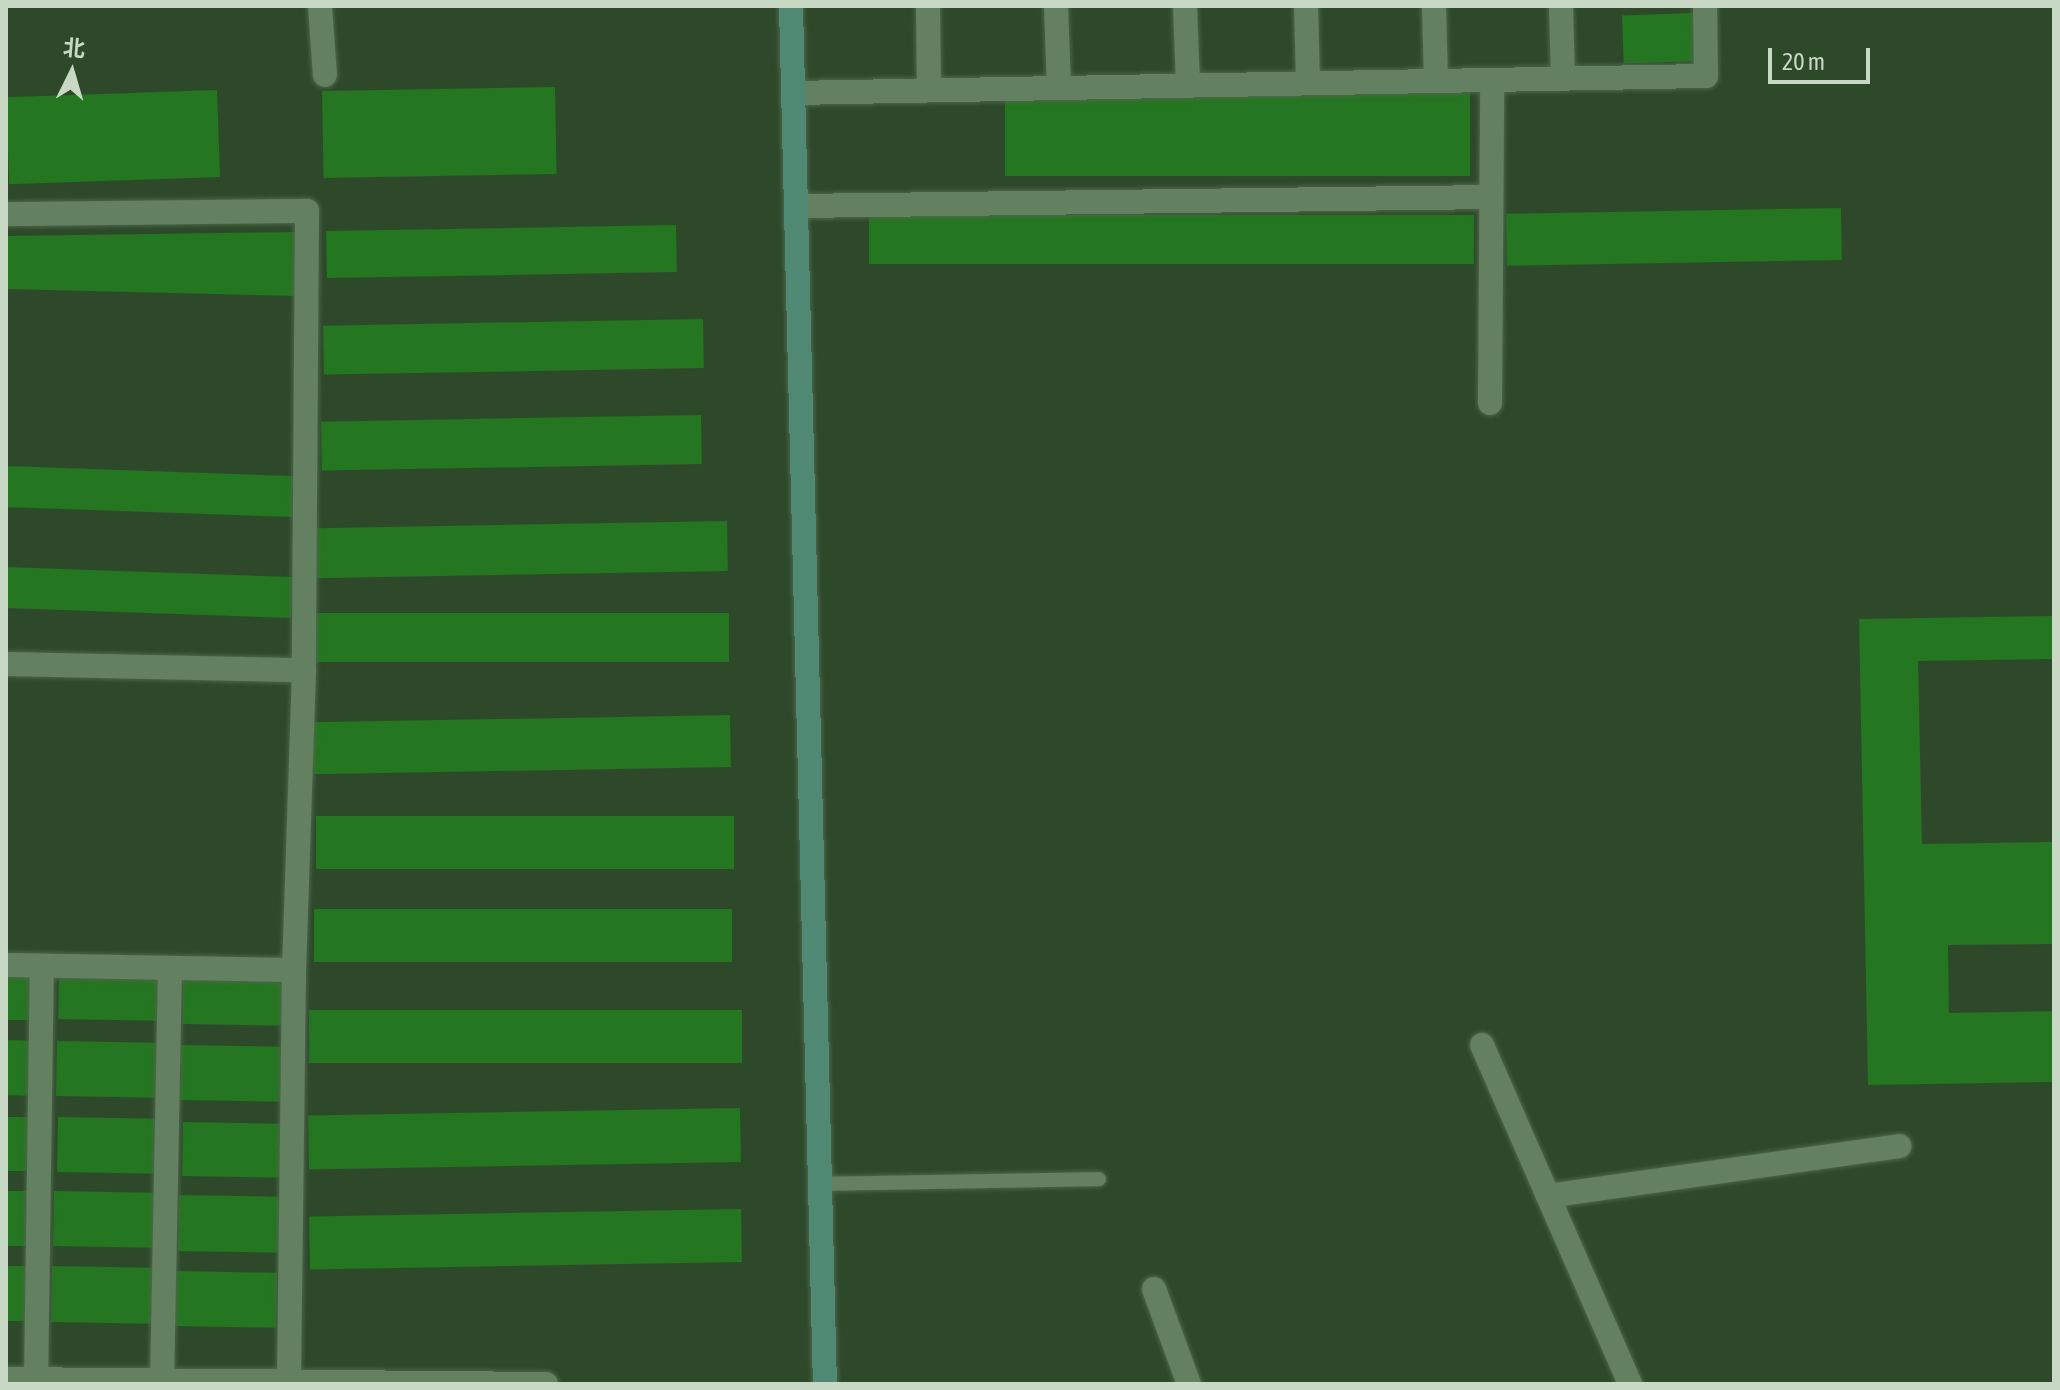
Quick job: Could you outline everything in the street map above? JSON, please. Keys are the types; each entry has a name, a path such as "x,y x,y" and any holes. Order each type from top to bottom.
{"street":[{"path":"320,6 325,75"},
{"path":"791,6 825,1384"},
{"path":"928,6 929,90"},
{"path":"1056,6 1059,88"},
{"path":"1185,6 1188,85"},
{"path":"1306,6 1308,83"},
{"path":"1434,6 1436,81"},
{"path":"1561,6 1563,79"},
{"path":"793,93 1706,76 1705,6"},
{"path":"1490,403 1492,80"},
{"path":"796,206 1491,197"},
{"path":"6,214 307,211 304,670 294,970 289,1383"},
{"path":"6,664 304,670"},
{"path":"6,965 294,970"},
{"path":"36,1382 42,966"},
{"path":"162,1382 170,968"},
{"path":"1482,1045 1630,1384"},
{"path":"1548,1196 1899,1146"},
{"path":"1154,1289 1189,1384"},
{"path":"6,1379 36,1382 546,1384"}],"lane":[{"path":"822,1184 1099,1179"}],"building":[{"path":"1694,13 1696,61 1624,63 1622,16"},
{"path":"555,87 557,174 324,178 322,91"},
{"path":"217,90 220,177 9,184 6,97"},
{"path":"1005,92 1470,92 1470,176 1005,176"},
{"path":"1841,208 1842,260 1507,266 1506,214"},
{"path":"869,215 1474,215 1474,264 869,264"},
{"path":"676,225 677,272 327,278 326,231"},
{"path":"297,232 294,296 6,289 6,236"},
{"path":"703,319 704,368 324,375 323,326"},
{"path":"701,415 702,464 322,471 321,422"},
{"path":"6,466 295,476 293,517 6,507"},
{"path":"727,521 728,571 316,578 315,528"},
{"path":"6,567 293,577 291,618 6,608"},
{"path":"316,613 729,613 729,662 316,662"},
{"path":"2054,616 2054,659 1918,661 1922,844 2054,842 2054,944 1948,945 1949,1013 2054,1011 2054,1082 1868,1085 1859,619"},
{"path":"730,715 731,767 313,774 312,722"},
{"path":"316,816 734,816 734,869 316,869"},
{"path":"314,909 732,909 732,962 314,962"},
{"path":"6,975 32,975 32,1020 6,1020"},
{"path":"59,975 159,977 158,1021 58,1019"},
{"path":"183,979 283,981 282,1026 182,1024"},
{"path":"309,1010 742,1010 742,1063 309,1063"},
{"path":"6,1040 31,1041 29,1096 6,1095"},
{"path":"57,1041 158,1043 157,1098 56,1096"},
{"path":"181,1045 282,1047 281,1102 180,1100"},
{"path":"740,1108 741,1162 309,1170 308,1116"},
{"path":"6,1117 32,1117 32,1171 6,1171"},
{"path":"58,1117 159,1119 158,1174 57,1172"},
{"path":"183,1122 284,1124 283,1178 182,1176"},
{"path":"6,1191 28,1191 28,1246 6,1246"},
{"path":"54,1191 155,1193 154,1248 53,1246"},
{"path":"179,1195 280,1197 279,1253 178,1251"},
{"path":"741,1209 742,1262 310,1270 309,1217"},
{"path":"6,1266 26,1266 26,1321 6,1321"},
{"path":"52,1266 153,1268 152,1324 51,1322"},
{"path":"176,1271 277,1273 276,1328 175,1326"}]}
